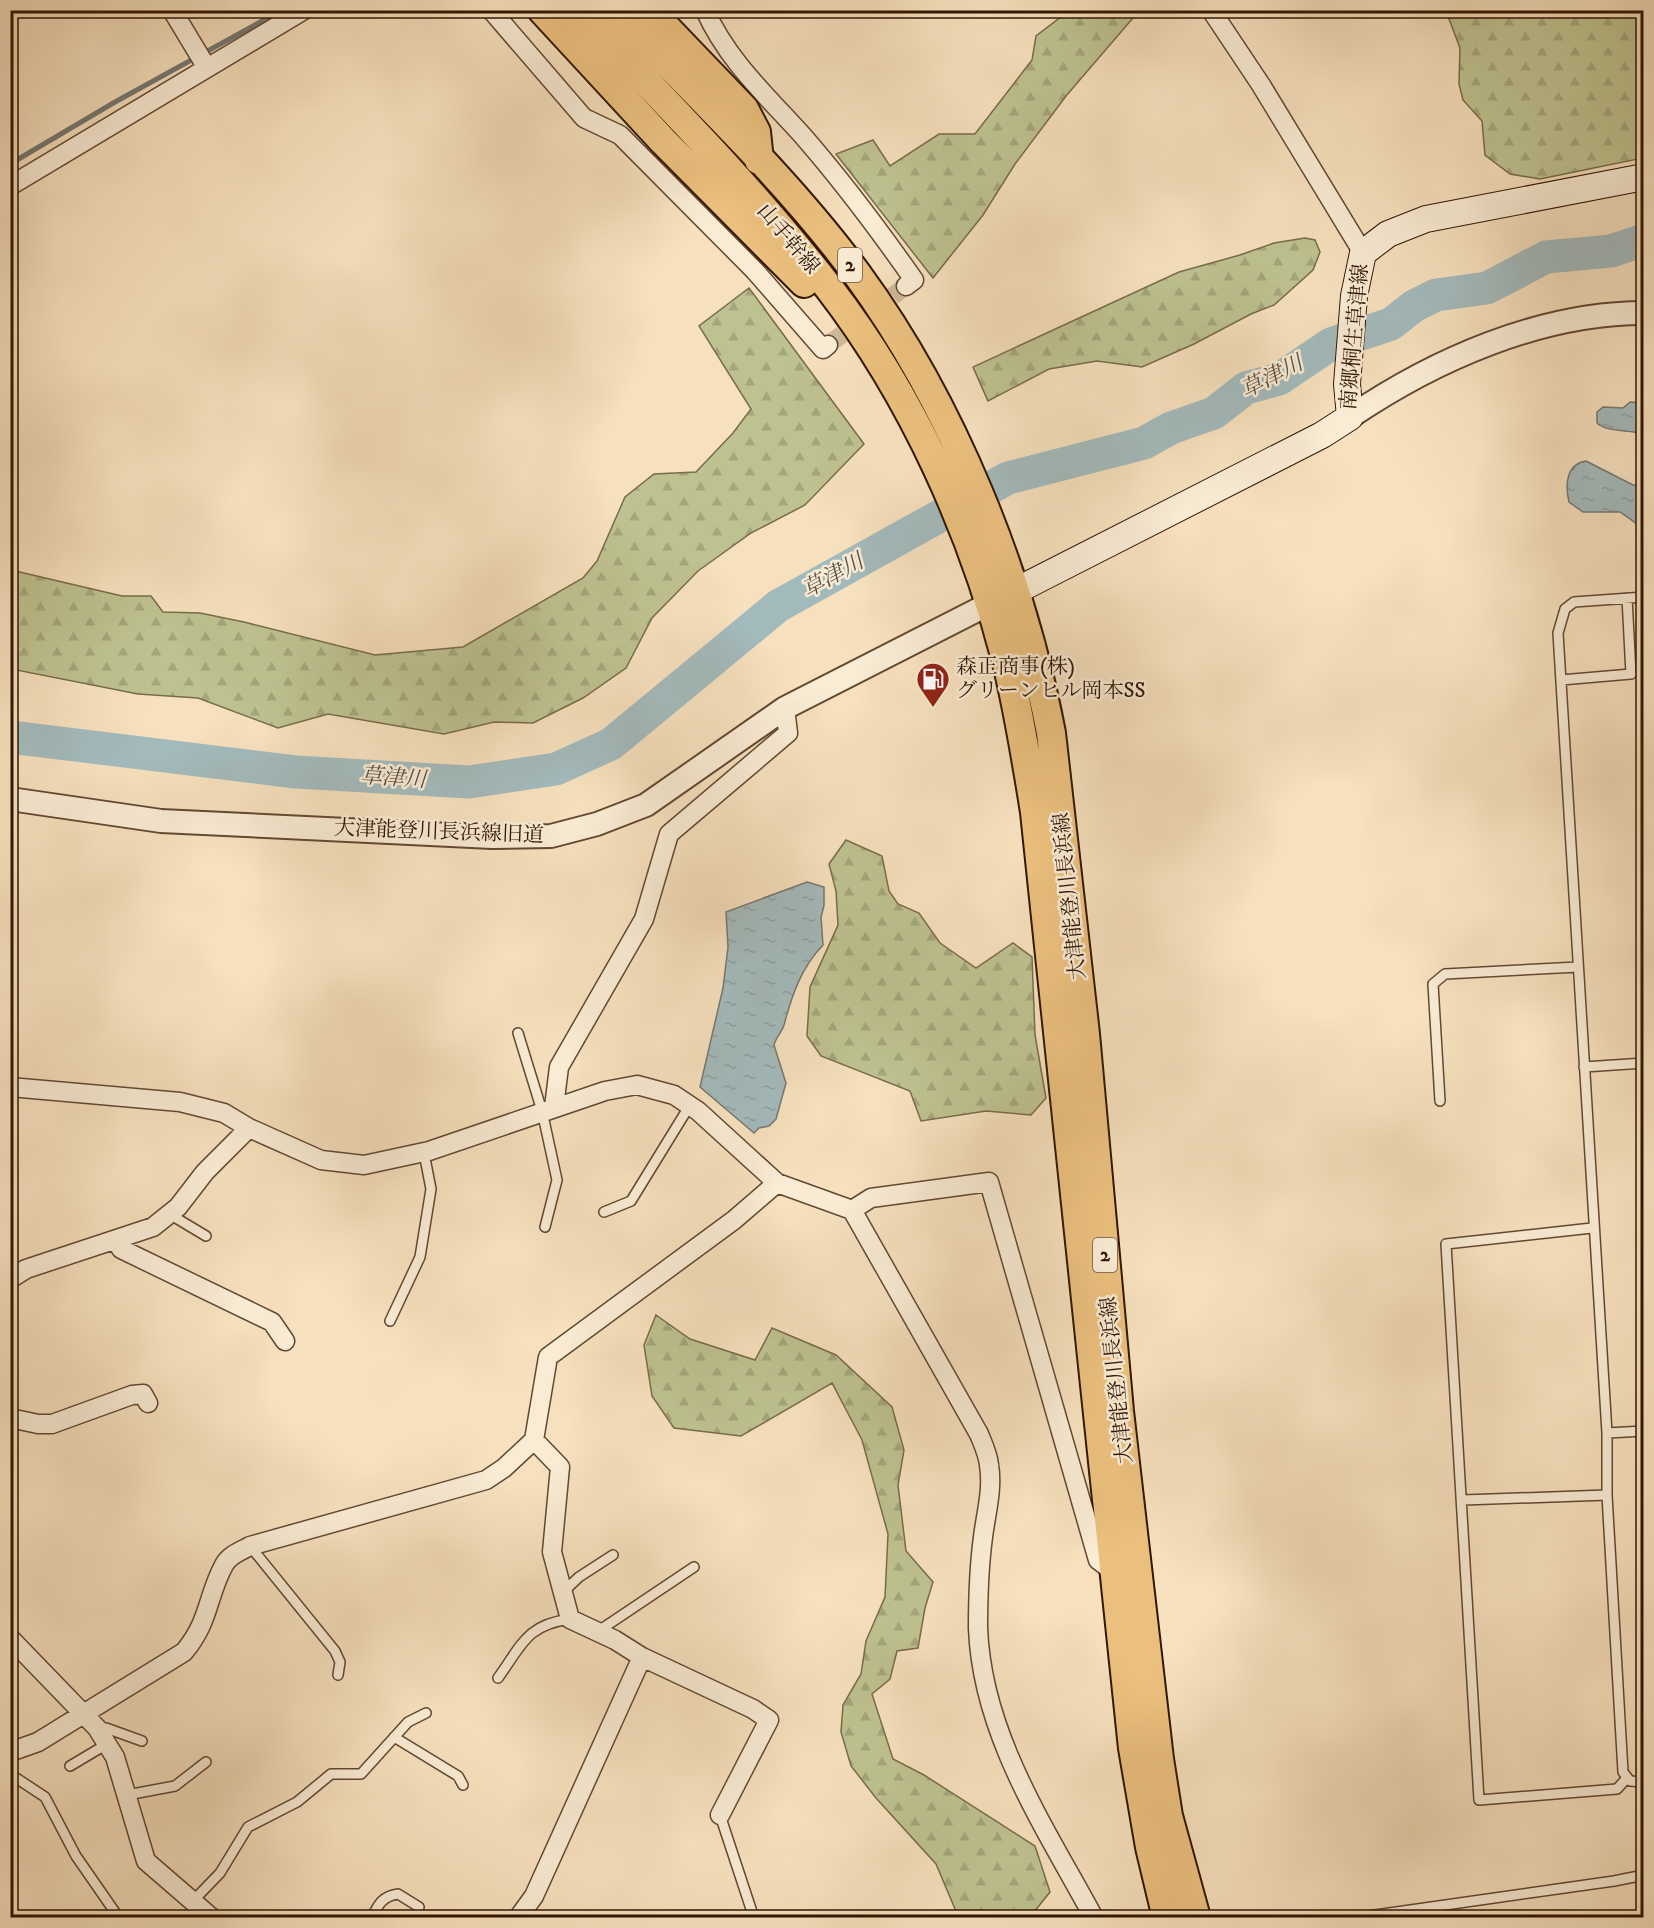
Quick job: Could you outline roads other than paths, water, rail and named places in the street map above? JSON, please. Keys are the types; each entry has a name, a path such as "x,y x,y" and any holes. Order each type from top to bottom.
{"main road":[{"path":"542,10 663,141 875,355"},
{"name":"山手幹線","path":"578,10 702,102 778,225 830,290 875,355 936,467 985,549 1015,592"},
{"name":"山手幹線","path":"616,10 809,215 863,282 898,334 962,454 985,549 989,604"},
{"path":"649,10 702,102"},
{"name":"南郷桐生草津線","path":"989,604 1322,435 1350,417 1347,384 1354,296 1363,253 1388,234 1426,219 1644,177"},
{"name":"大津能登川長浜線","path":"1015,592 1042,684 1051,733 1085,1034 1119,1411 1158,1759 1168,1816 1196,1917"},
{"name":"大津能登川長浜線","path":"989,604 1007,664 1035,812 1133,1748 1150,1847 1167,1917"}],"street":[{"path":"172,10 207,68"},
{"path":"10,186 304,10"},
{"path":"491,10 584,118 620,135 755,271 823,349 828,345"},
{"path":"705,10 728,52 834,172 886,240 914,280 906,286"},
{"path":"1211,10 1261,85 1363,253"},
{"path":"1350,417 1376,400 1455,359 1530,330 1566,320 1644,313"},
{"name":"大津能登川長浜線旧道","path":"10,800 161,821 492,837 551,836 597,824 646,805 785,708 989,604"},
{"path":"548,1109 559,1067 644,919 669,834 788,733 785,708"},
{"path":"10,1087 180,1102 224,1113 249,1128 321,1160 343,1164 385,1162 424,1153 604,1091 637,1085 674,1095 690,1105 777,1183 852,1210 980,1434 989,1462 991,1481 982,1549 978,1629 993,1714 1003,1745 1022,1786 1094,1917"},
{"path":"10,1279 26,1269 153,1227 171,1215 228,1146 249,1128"},
{"path":"852,1210 871,1198 989,1182 1098,1560 1114,1572"},
{"path":"10,1752 38,1742 184,1652 198,1636 224,1565 236,1553 250,1546 486,1480 504,1468 534,1440 548,1357 734,1220 777,1183"},
{"path":"116,1240 121,1250 272,1322 285,1341"},
{"path":"10,1418 38,1424 52,1424 132,1395 143,1394 148,1403"},
{"path":"534,1440 560,1467 552,1551 570,1620 753,1709 769,1720 720,1815"},
{"path":"10,1638 84,1713 97,1728 115,1757 146,1861 212,1917"},
{"path":"518,1917 534,1896 642,1657"}],"lane":[{"path":"1626,1779 1623,1772 1607,1495 1607,1433 1592,1228 1558,633 1564,609 1574,602 1644,597"},
{"path":"1561,680 1631,674 1627,598"},
{"path":"1440,1101 1433,984 1445,974 1578,967"},
{"path":"519,1033 548,1109 557,1180 545,1227"},
{"path":"1584,1067 1644,1063"},
{"path":"604,1212 631,1201 690,1105"},
{"path":"390,1321 420,1257 431,1189 424,1153"},
{"path":"171,1215 206,1236"},
{"path":"1592,1228 1446,1244 1463,1500 1479,1800 1617,1789 1626,1779"},
{"path":"1607,1433 1644,1431"},
{"path":"1463,1500 1607,1495"},
{"path":"250,1546 335,1651 340,1662 338,1675"},
{"path":"562,1592 579,1577 612,1555"},
{"path":"597,1632 694,1567"},
{"path":"498,1678 531,1631 549,1622 570,1620"},
{"path":"193,1901 220,1873 248,1827 297,1802 331,1774 361,1774 408,1722 426,1713"},
{"path":"97,1728 106,1728 142,1741"},
{"path":"394,1737 458,1776 463,1785"},
{"path":"70,1766 107,1744"},
{"path":"127,1795 175,1786 206,1762"},
{"path":"10,1774 45,1797 76,1856 119,1917"},
{"path":"1626,1779 1644,1782"},
{"path":"720,1815 754,1917"},
{"path":"1354,1917 1644,1875"},
{"path":"372,1917 388,1895 398,1894 419,1907"}],"water":[{"path":"1630,402 1643,403 1643,434 1613,430 1597,423 1597,412 1603,407 1623,408"},
{"path":"1586,461 1633,485 1643,487 1643,523 1640,526 1620,512 1583,512 1569,502 1568,476 1574,466"},
{"path":"807,882 824,887 824,906 821,917 823,945 798,982 783,1028 774,1045 786,1083 776,1119 769,1126 759,1128 754,1133 700,1087 723,988 728,947 726,912"}],"waterway":[{"path":"10,164 115,102 282,10"},
{"name":"草津川","path":"10,737 296,772 469,782 556,769 611,744 778,606 1008,478 1144,443 1171,428 1214,413 1246,388 1279,379 1331,344 1391,324 1414,306 1436,295 1487,288 1546,257 1611,251 1644,240"}],"tunnel":[{"path":"828,345 906,286"}],"place":[{"name":"森正商事(株) グリーンヒル岡本SS","path":"933,708"}]}
